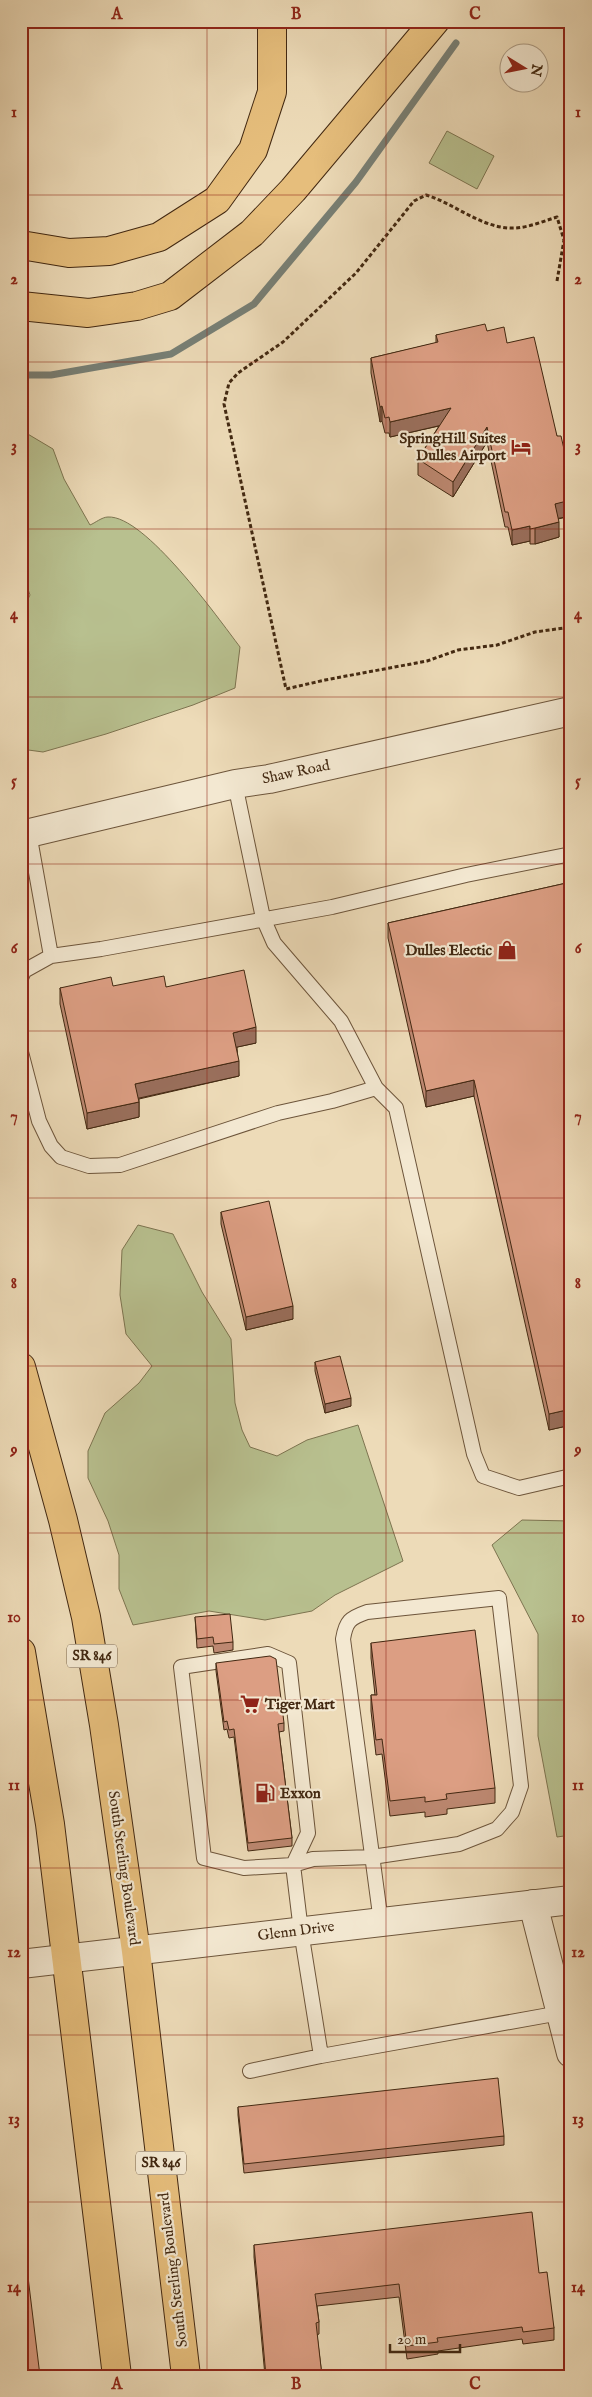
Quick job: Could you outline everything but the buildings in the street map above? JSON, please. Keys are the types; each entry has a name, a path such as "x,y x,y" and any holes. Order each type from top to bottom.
{"main road":[{"path":"21,245 69,253 109,251 160,237 217,200 254,150 272,92 272,21"},
{"path":"21,306 88,313 137,306 170,296 252,233 293,190 435,21"},
{"name":"South Sterling Boulevard","path":"21,1367 63,1520 86,1618 104,1725 136,1951 186,2376"},
{"path":"21,1652 50,1824 117,2376"}],"street":[{"name":"Shaw Road","path":"25,834 235,784 269,779 571,711"},
{"name":"Glenn Drive","path":"21,1964 571,1900"},
{"path":"533,1904 571,2053"}],"lane":[{"path":"235,784 263,918 274,943 341,1021 376,1088 396,1108 474,1454 483,1476 519,1488 571,1476"},
{"path":"25,834 51,956"},
{"path":"21,978 24,971 51,956 101,949 263,918 332,907 466,875 571,854"},
{"path":"21,1052 39,1121 51,1146 61,1157 89,1166 120,1165 278,1113 332,1101 376,1088"},
{"path":"321,2056 301,1931 293,1865 308,1833 288,1663 268,1654 181,1667 204,1858 244,1868 293,1865 313,1859 372,1857 467,1842 497,1829 512,1812 522,1786 499,1598 367,1612 354,1617 345,1625 343,1639 372,1857 381,1922"},
{"path":"250,2071 321,2056 560,2013"}],"path":[{"path":"557,281 564,240 557,217 517,228 499,227 426,195 414,201 356,273 283,342 238,373 229,383 224,404 286,689 428,661 458,650 497,645 535,632 571,627"}],"green space":[{"path":"447,131 494,156 477,189 429,163"},
{"path":"21,430 53,449 64,479 90,525 106,517 123,521 141,532 180,570 240,647 235,688 193,705 106,734 43,752 21,749 21,613 30,595 21,569"},
{"path":"138,1225 173,1234 202,1292 231,1339 235,1403 242,1430 250,1447 277,1456 307,1440 358,1425 403,1561 335,1595 312,1611 265,1620 209,1611 133,1625 119,1589 119,1555 108,1521 88,1478 88,1451 105,1413 139,1383 152,1366 126,1334 120,1295 122,1250"},
{"path":"522,1520 571,1521 571,1835 557,1837 538,1736 538,1634 492,1545"}],"waterway":[{"path":"21,375 51,375 171,354 254,304 356,182 456,43"}],"place":[{"name":"SpringHill Suites Dulles Airport","path":"521,447"},
{"name":"Dulles Electic","path":"507,950"},
{"name":"Tiger Mart","path":"250,1704"},
{"name":"Exxon","path":"265,1793"}]}
